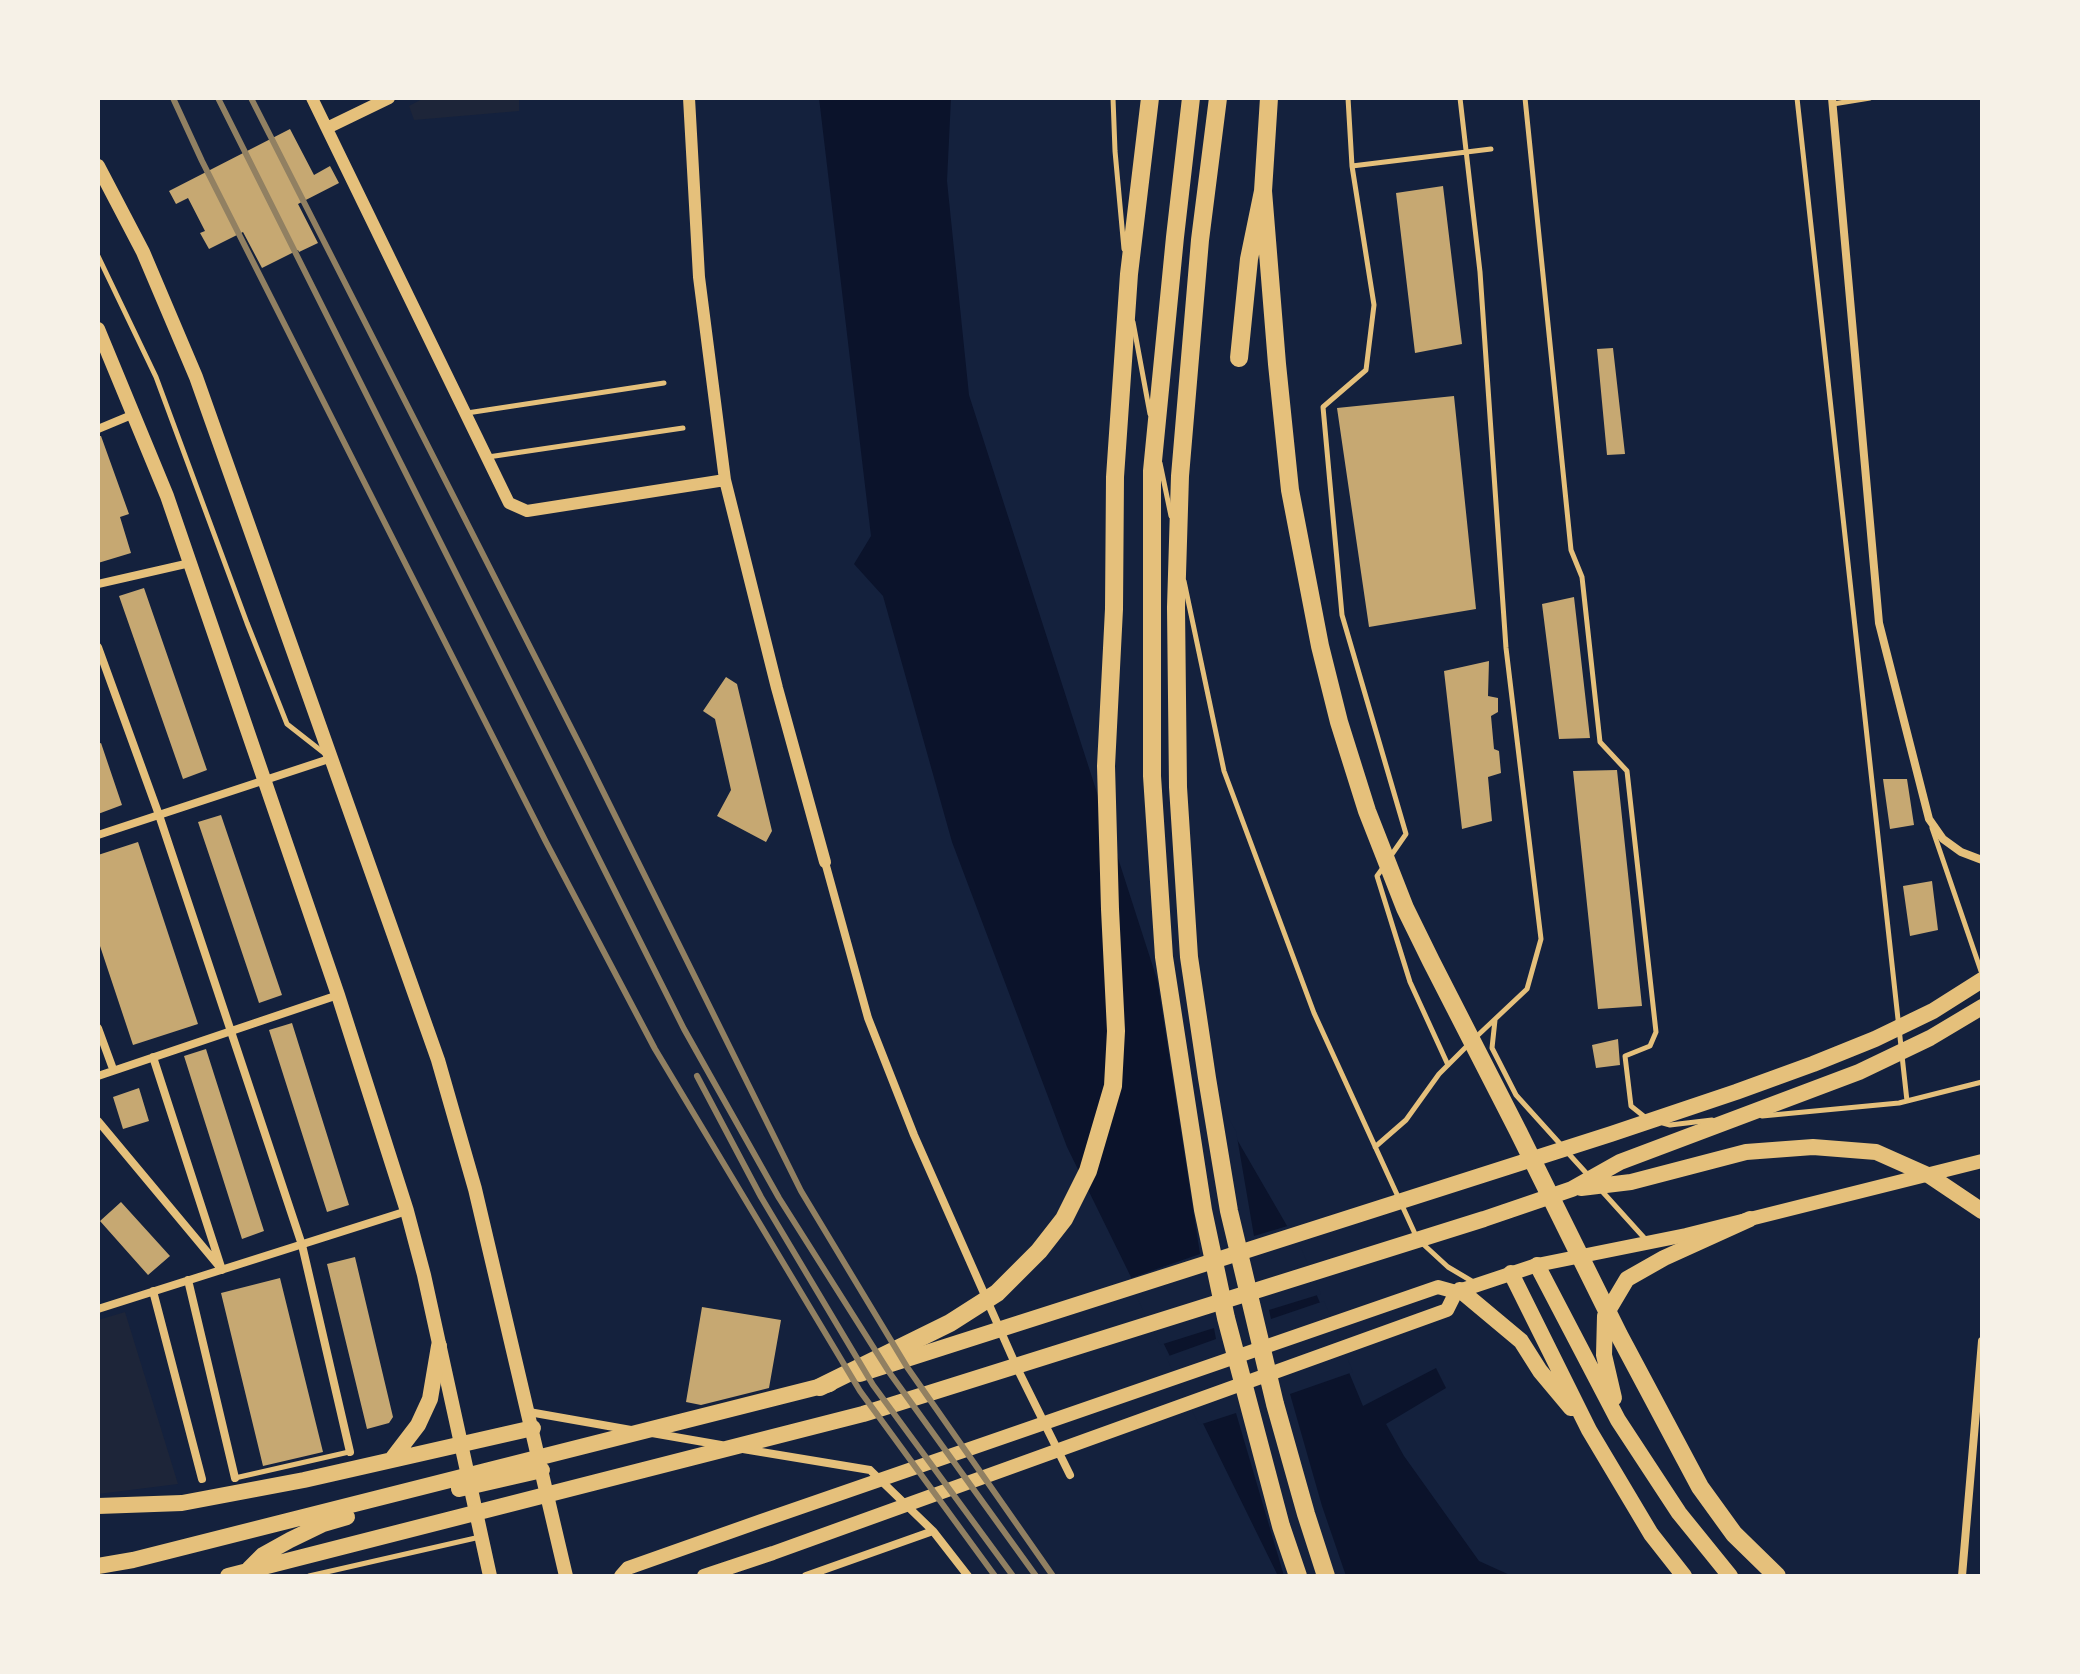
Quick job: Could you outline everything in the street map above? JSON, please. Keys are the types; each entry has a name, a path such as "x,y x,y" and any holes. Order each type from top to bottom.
{"highway":[{"path":"820,1387 950,1323 997,1293 1039,1251 1064,1219 1088,1171 1113,1086 1116,1031 1106,766 1114,609 1115,477 1129,274 1150,98"},
{"path":"1191,98 1152,471 1152,776 1164,957 1203,1210 1226,1318 1281,1526 1298,1576"},
{"path":"1218,98 1200,240 1179,505 1176,607 1178,787 1189,957 1229,1211 1275,1404 1326,1576"},
{"path":"1239,358 1249,259 1263,191 1269,98"},
{"path":"1263,191 1290,490 1320,646 1339,722 1367,811 1405,908 1619,1335 1700,1487 1734,1534 1777,1576"},
{"path":"98,1566 133,1560 820,1387 1736,1092 1875,1039 1933,1011 1982,977"},
{"path":"228,1576 863,1414 1469,1224 1572,1189 1620,1162 1859,1072 1930,1038 1982,1007"},
{"path":"1572,1189 1631,1182 1746,1152 1813,1147 1876,1152 1930,1176 1982,1211"},
{"path":"1618,1420 1604,1355 1605,1316 1627,1279 1664,1258 1750,1219"},
{"path":"1537,1265 1618,1420 1679,1513 1730,1576"},
{"path":"1511,1273 1589,1430 1651,1534 1684,1576"},
{"path":"1458,1291 1521,1341 1540,1371 1589,1430"},
{"path":"392,1459 418,1425 430,1399 439,1346"},
{"path":"98,1506 182,1503 304,1480 461,1444 531,1420"},
{"path":"242,1576 263,1555 323,1524 542,1470"}],"main road":[{"path":"99,171 143,252 196,377 438,1060 475,1189 566,1576"},
{"path":"98,329 167,496 338,995 407,1211 490,1576"},
{"path":"621,1576 628,1568 1438,1287 1458,1291 1537,1265 1686,1235 1982,1161"},
{"path":"704,1576 1447,1310 1458,1291"}],"street":[{"path":"312,98 509,503 527,511 725,480"},
{"path":"327,128 389,98"},
{"path":"689,98 699,277 725,480 777,688 868,1018 914,1135 1017,1368 1070,1475"},
{"path":"1832,101 1879,623 1929,819 1943,839 1961,852 1982,860"},
{"path":"98,429 134,413"},
{"path":"98,584 190,563"},
{"path":"98,647 159,815 302,1245 350,1452"},
{"path":"98,835 332,758"},
{"path":"98,1076 338,995"},
{"path":"98,1028 113,1069"},
{"path":"153,1057 222,1270"},
{"path":"98,1121 222,1270"},
{"path":"98,1309 407,1211"},
{"path":"188,1280 235,1478"},
{"path":"153,1291 202,1479"},
{"path":"1962,1576 1982,1341"},
{"path":"531,1420 870,1470 933,1531 968,1576"},
{"path":"806,1576 933,1531"}],"lane":[{"path":"1113,98 1115,162 1128,294 1153,432 1224,771 1314,1013 1418,1239 1448,1267 1478,1285"},
{"path":"1348,98 1352,166 1374,305 1366,370 1323,407 1342,615 1406,834 1377,876 1410,982 1448,1065"},
{"path":"1375,1147 1406,1120 1439,1074 1527,989 1541,939 1506,648 1480,272 1460,98"},
{"path":"1525,98 1571,550 1582,577 1600,742 1627,771 1656,1032 1650,1046 1625,1056 1631,1106 1646,1118 1670,1125 1907,1101 1982,1082"},
{"path":"1797,98 1907,1101"},
{"path":"1832,101 1870,98"},
{"path":"1352,166 1491,149"},
{"path":"98,256 156,377 287,724 332,758"},
{"path":"466,413 664,383"},
{"path":"487,457 683,428"},
{"path":"1929,819 1982,977"},
{"path":"1495,1020 1492,1048 1516,1095 1648,1241"},
{"path":"235,1478 350,1452"},
{"path":"309,1576 482,1537"}],"shaded area":[{"path":"424,98 519,98 519,111 414,120 409,106"},
{"path":"819,98 951,98 947,181 969,395 1173,1029 1290,1231 1363,1406 1436,1368 1446,1388 1386,1424 1404,1456 1479,1561 1512,1576 1278,1576 1067,1147 952,842 883,596 854,564 871,536"},
{"path":"125,1312 178,1484 98,1494 98,1320"}],"pier":[{"path":"1154,959 1176,1028 1236,1131 1254,1236 1291,1225 1321,1294 1269,1310 1271,1319 1324,1301 1353,1372 1290,1394 1346,1576 1284,1576 1236,1413 1199,1425 1166,1357 1216,1339 1214,1328 1160,1345 1128,1279 1200,1254"}],"building":[{"path":"290,129 314,175 330,166 339,183 298,204 318,243 262,268 243,232 209,249 200,233 205,231 188,198 176,204 169,191"},
{"path":"1443,186 1462,344 1415,353 1396,193"},
{"path":"1613,348 1625,454 1607,455 1597,349"},
{"path":"1454,396 1476,609 1369,627 1337,408"},
{"path":"98,436 101,436 129,514 120,517 131,553 98,563"},
{"path":"144,588 207,770 183,779 119,596"},
{"path":"1574,597 1590,738 1559,739 1542,604"},
{"path":"1489,661 1488,696 1498,698 1498,712 1491,716 1494,749 1499,751 1501,773 1488,777 1492,821 1462,829 1444,671"},
{"path":"726,677 737,684 772,831 766,842 717,816 731,790 715,719 703,711"},
{"path":"101,743 122,805 98,814 98,744"},
{"path":"1617,770 1642,1006 1598,1009 1573,771"},
{"path":"1883,779 1907,779 1914,825 1890,829"},
{"path":"221,815 282,995 259,1003 198,822"},
{"path":"138,842 198,1024 133,1045 98,940 98,855"},
{"path":"1932,881 1938,930 1910,936 1903,886"},
{"path":"292,1023 349,1205 327,1212 269,1030"},
{"path":"1618,1039 1620,1065 1596,1068 1592,1045"},
{"path":"206,1049 264,1231 242,1239 184,1056"},
{"path":"139,1088 149,1121 123,1129 113,1097"},
{"path":"121,1202 170,1256 148,1275 100,1221"},
{"path":"355,1257 393,1417 389,1423 367,1429 327,1264"},
{"path":"280,1278 323,1452 263,1466 221,1293"},
{"path":"702,1307 781,1320 769,1388 701,1405 686,1402"}],"railway":[{"path":"173,98 546,842 655,1049 860,1391 995,1576"},
{"path":"218,98 684,1029 779,1198 889,1372 1036,1576"},
{"path":"251,98 587,759 801,1191 907,1367 1053,1576"},
{"path":"697,1076 761,1197 873,1385 1013,1576"}]}
